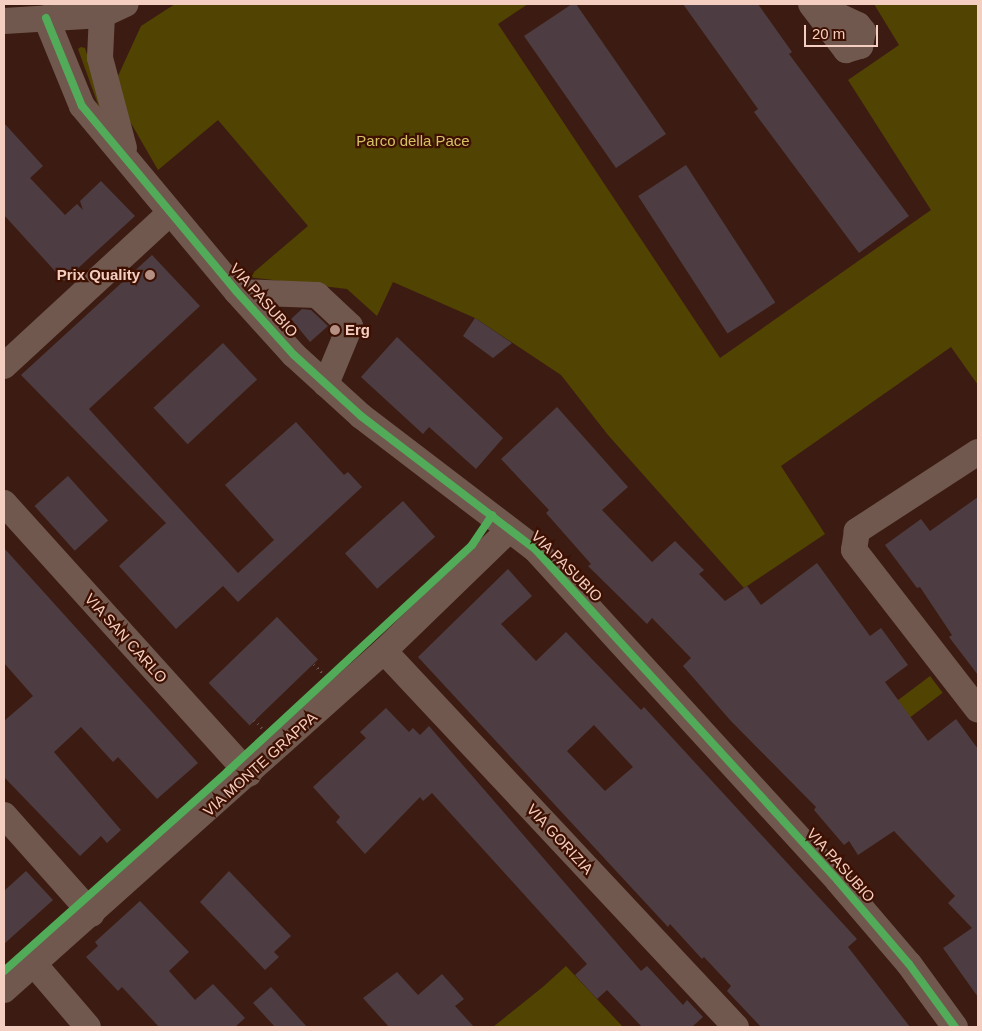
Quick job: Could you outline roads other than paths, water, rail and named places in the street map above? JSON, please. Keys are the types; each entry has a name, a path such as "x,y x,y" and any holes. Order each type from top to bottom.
{"street":[{"path":"4,21 102,16 126,4"},
{"path":"102,16 100,58 128,158"},
{"name":"VIA PASUBIO","path":"46,18 82,106 128,158 170,213 294,356 361,416 536,550 838,882 909,964 954,1027"},
{"path":"4,366 170,213"},
{"path":"237,292 318,295 350,326 326,384"},
{"path":"978,452 857,531 854,550 978,710"},
{"name":"VIA SAN CARLO","path":"4,503 249,774"},
{"name":"VIA MONTE GRAPPA","path":"4,990 249,774 384,651 509,530"},
{"name":"VIA GORIZIA","path":"384,651 736,1027"},
{"path":"4,815 92,914"},
{"path":"34,964 88,1027"}],"place":[{"name":"Prix Quality","path":"150,275"},
{"name":"Erg","path":"335,330"}],"park label":[{"name":"Parco della Pace","path":"413,141"}]}
